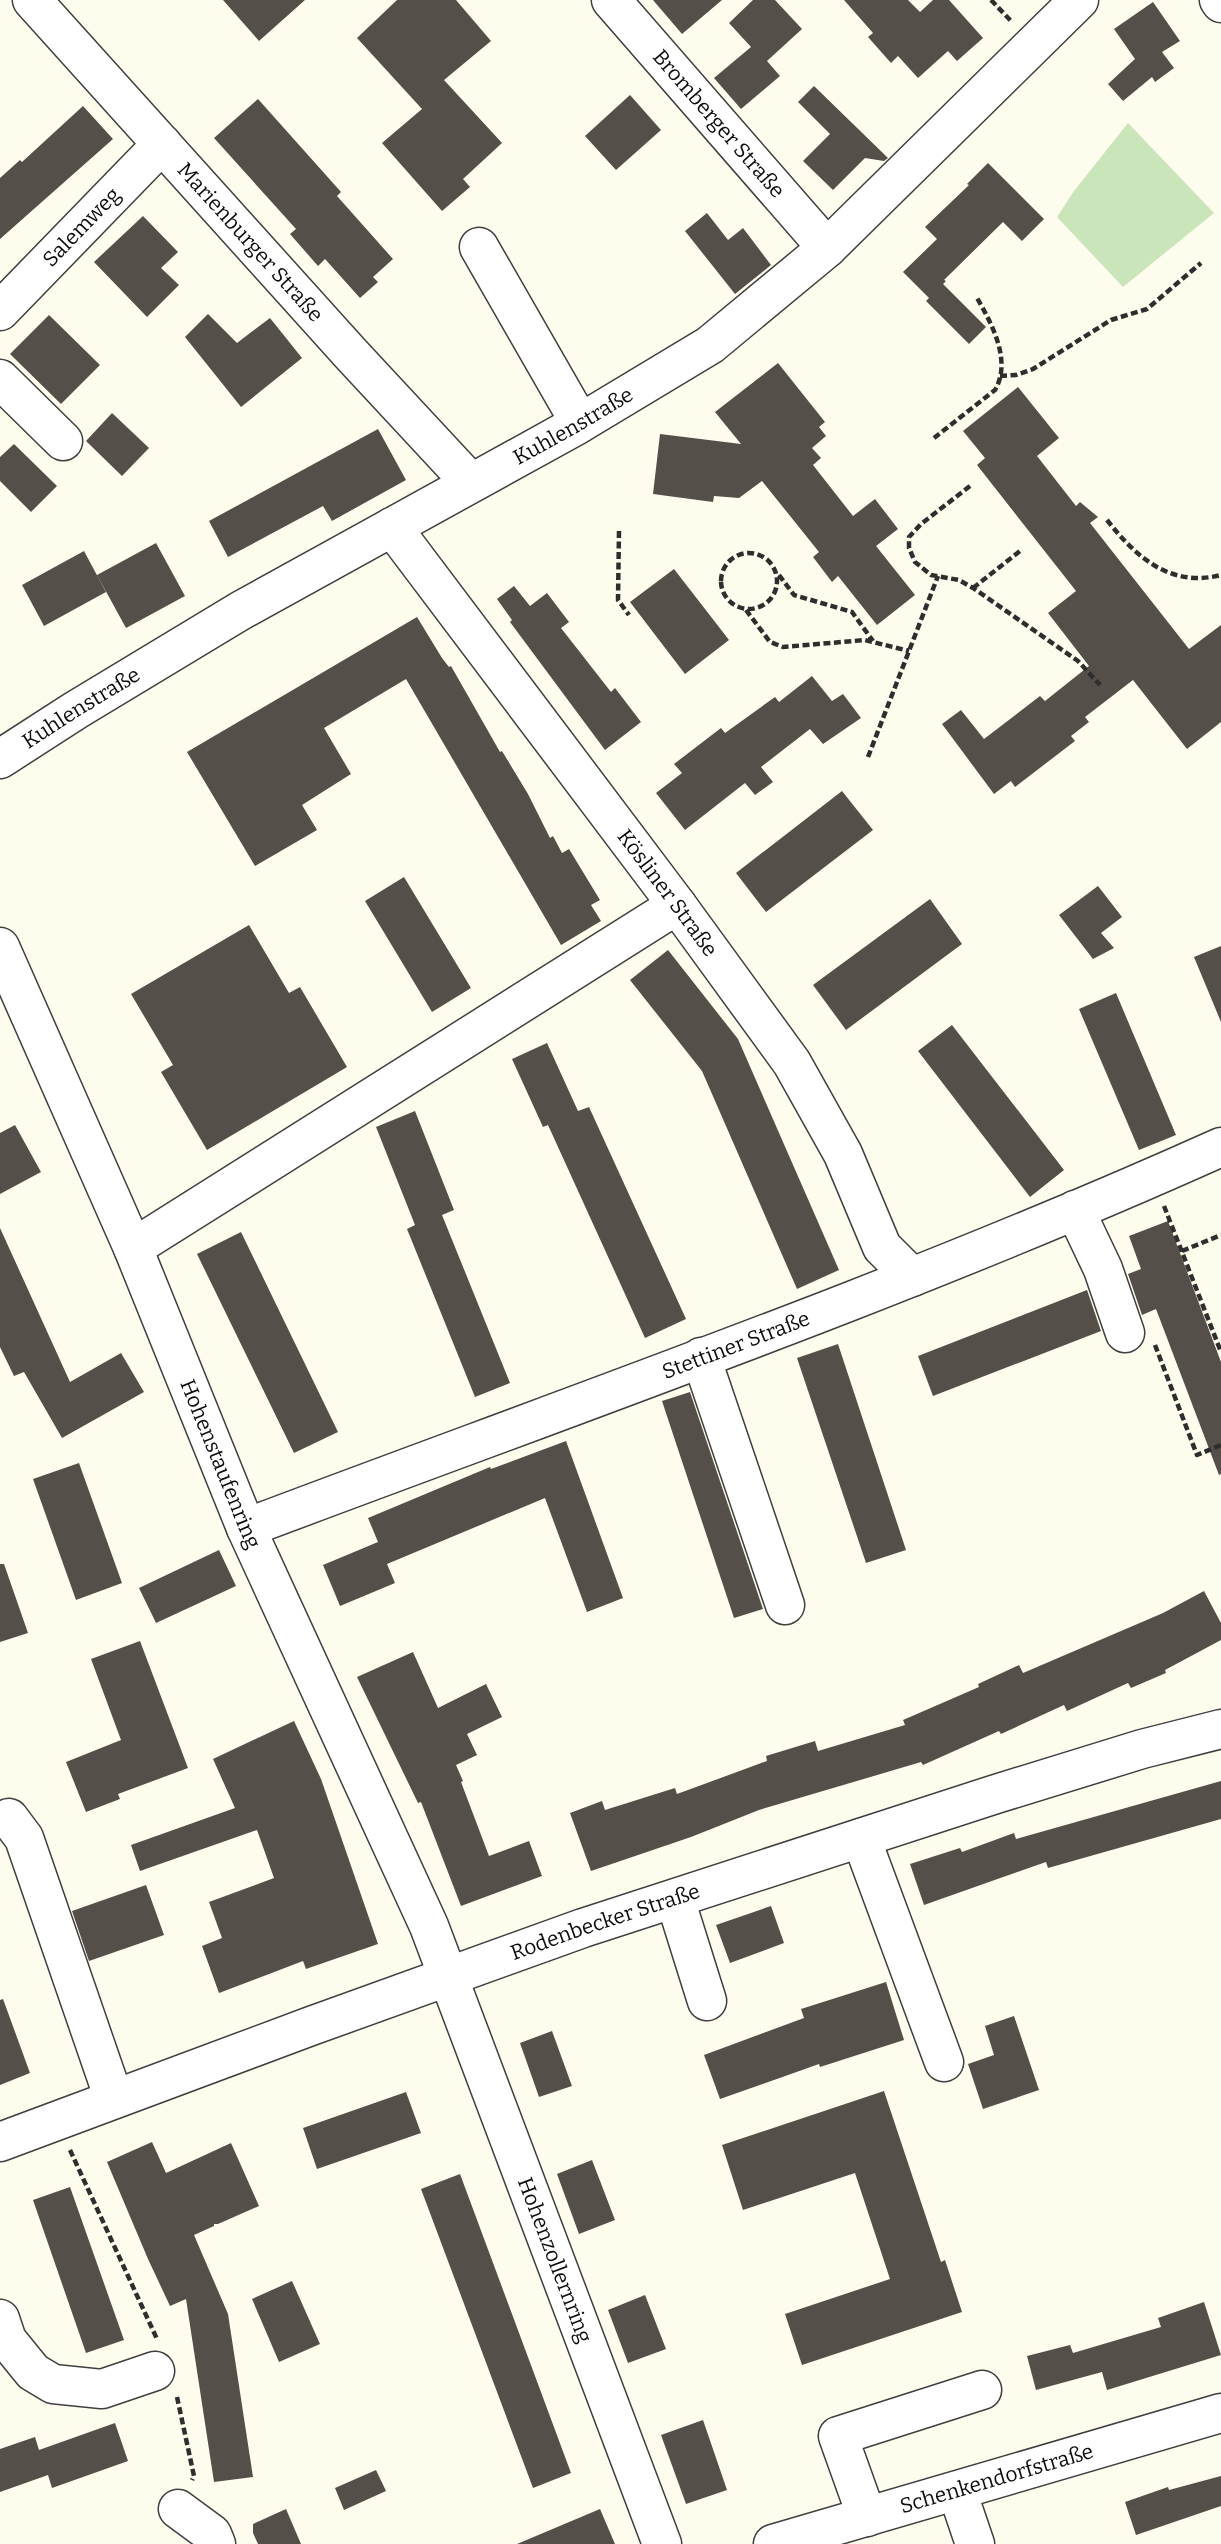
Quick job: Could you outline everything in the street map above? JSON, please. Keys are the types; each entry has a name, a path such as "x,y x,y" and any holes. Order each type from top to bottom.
{"street":[{"name":"Marienburger Straße","path":"32,0 470,482"},
{"name":"Bromberger Straße","path":"611,0 827,248"},
{"name":"Kuhlenstraße","path":"0,759 240,611 580,423 710,345 827,248 1079,0"},
{"name":"Salemweg","path":"0,311 162,144"},
{"path":"479,247 580,423"},
{"path":"0,379 63,441"},
{"name":"Kösliner Straße","path":"392,527 677,905 792,1063 843,1154 882,1247 912,1278"},
{"path":"133,1248 677,905"},
{"name":"Hohenstaufenring","path":"0,947 133,1248 246,1528 450,1977"},
{"name":"Stettiner Straße","path":"246,1528 912,1278 1154,1178 1221,1147"},
{"path":"1075,1210 1103,1269 1125,1333"},
{"path":"701,1357 785,1605"},
{"name":"Rodenbecker Straße","path":"0,2142 583,1928 1142,1749 1221,1730"},
{"path":"9,1818 24,1838 114,2099"},
{"path":"861,1838 944,2062"},
{"path":"675,1899 707,2001"},
{"name":"Hohenzollernring","path":"450,1977 662,2544"},
{"path":"0,2319 7,2340 33,2372 53,2384 103,2389 163,2367"},
{"path":"867,2517 838,2436 982,2390"},
{"name":"Schenkendorfstraße","path":"773,2544 1221,2413"},
{"path":"957,2491 975,2544"},
{"path":"178,2509 212,2534 216,2544"}],"path":[{"path":"1000,376 1016,375 1033,369 1111,320 1147,309 1201,263"},
{"path":"934,438 995,390 1000,376 999,348 993,326 977,298"},
{"path":"970,486 921,524 909,537 909,548 915,562 931,575 959,580 973,588 1078,661 1100,685"},
{"path":"1107,520 1128,546 1150,564 1178,576 1206,579 1221,575"},
{"path":"619,531 618,600 629,615"},
{"path":"973,588 1020,551"},
{"path":"874,642 852,612 793,595 769,559 752,552 735,556 723,569 721,587 730,602 746,610 770,642 783,647 865,640 909,651"},
{"path":"746,610 764,606 776,593 778,575"},
{"path":"868,757 938,576"},
{"path":"1154,1178 1221,1352"},
{"path":"1182,1251 1221,1235"},
{"path":"57,2120 163,2367 194,2476 178,2509"}],"green space":[{"path":"1128,123 1214,213 1123,287 1057,217 1074,191"}],"building":[{"path":"223,0 305,0 259,41"},
{"path":"397,0 456,0 491,41 444,80 502,143 463,179 470,187 442,211 382,143 422,109 357,38"},
{"path":"653,0 722,0 682,34"},
{"path":"753,0 775,0 802,29 767,61 780,76 741,109 714,78 751,47 729,23"},
{"path":"844,0 908,0 920,12 933,0 949,0 983,38 957,61 948,51 918,78 898,56 891,63 868,37 873,33"},
{"path":"1153,2 1180,41 1162,52 1174,68 1155,82 1152,77 1123,101 1108,84 1135,59 1114,29"},
{"path":"814,86 888,158 884,161 865,158 833,190 803,161 830,134 798,102"},
{"path":"630,95 661,130 616,170 585,136"},
{"path":"258,99 341,192 337,196 393,259 373,277 378,282 360,298 325,259 318,266 290,234 296,229 214,138"},
{"path":"83,106 113,139 0,239 0,178 20,160 22,162"},
{"path":"988,163 1044,219 1022,241 1003,222 944,280 946,281 943,284 986,327 969,344 926,301 929,298 903,272 937,239 925,227"},
{"path":"707,213 728,240 743,228 771,265 735,294 685,231"},
{"path":"143,216 178,252 161,268 179,285 147,317 94,262"},
{"path":"208,314 237,343 270,318 302,358 241,407 185,337"},
{"path":"49,315 100,365 61,404 10,354"},
{"path":"778,363 825,422 819,427 826,436 812,448 821,458 813,465 853,516 875,499 898,529 876,546 915,595 877,625 838,576 832,582 813,557 819,552 762,481 739,498 714,496 713,502 653,494 660,434 741,444 715,412"},
{"path":"1018,387 1059,438 1037,456 1076,506 1080,502 1098,517 1090,523 1189,649 1221,625 1221,722 1187,749 1133,680 1085,717 1089,722 1071,736 1075,741 1015,787 1011,781 994,794 942,724 961,710 984,739 1040,696 1045,701 1089,666 1048,613 1076,591 977,465 985,458 963,431"},
{"path":"112,413 149,448 122,476 86,441"},
{"path":"378,429 406,480 332,521 323,506 228,557 209,521"},
{"path":"14,444 57,486 31,512 0,481 0,457"},
{"path":"156,543 185,596 126,628 97,575"},
{"path":"84,551 106,592 44,626 22,585"},
{"path":"674,569 729,640 685,674 630,602"},
{"path":"514,586 530,606 547,593 569,622 561,628 611,692 615,688 641,722 605,750 510,622 512,620 497,599"},
{"path":"417,617 442,658 451,666 500,752 502,751 528,794 550,838 553,836 562,853 569,849 600,900 591,905 601,921 561,945 406,679 324,728 351,774 302,805 317,830 255,866 187,752"},
{"path":"812,676 832,701 843,694 861,718 823,744 810,729 761,767 773,782 755,795 745,783 685,830 656,793 682,773 674,764 721,728 725,733 775,697 779,702"},
{"path":"842,791 873,830 766,912 736,873"},
{"path":"404,877 471,988 432,1012 365,901"},
{"path":"1098,886 1122,917 1101,933 1114,948 1093,959 1059,915"},
{"path":"930,899 962,944 846,1030 813,985"},
{"path":"249,925 289,993 300,987 347,1067 207,1150 161,1072 173,1065 131,994"},
{"path":"1221,946 1221,1022 1194,957"},
{"path":"668,950 738,1039 839,1270 797,1289 702,1071 630,980"},
{"path":"1116,993 1176,1135 1139,1150 1079,1009"},
{"path":"952,1025 1064,1170 1030,1197 918,1051"},
{"path":"547,1043 578,1111 589,1107 686,1319 645,1338 548,1125 543,1127 512,1059"},
{"path":"415,1111 454,1210 442,1215 510,1383 475,1397 407,1229 415,1225 376,1127"},
{"path":"15,1125 41,1172 0,1194 0,1133"},
{"path":"1168,1221 1221,1362 1219,1475 1156,1309 1142,1315 1128,1274 1141,1269 1129,1236"},
{"path":"0,1228 70,1382 121,1353 144,1392 62,1438 24,1372 14,1376 0,1347"},
{"path":"241,1232 338,1432 294,1453 197,1254"},
{"path":"1087,1290 1101,1331 933,1396 918,1356"},
{"path":"838,1344 906,1550 866,1563 797,1358"},
{"path":"690,1392 763,1609 734,1618 662,1401"},
{"path":"566,1441 623,1598 587,1612 545,1498 387,1564 395,1583 340,1606 323,1565 378,1542 368,1518 490,1467 491,1469"},
{"path":"79,1463 122,1583 76,1600 33,1479"},
{"path":"219,1550 236,1586 156,1623 139,1588"},
{"path":"0,1564 4,1564 28,1633 0,1642"},
{"path":"1204,1591 1221,1623 1221,1640 1165,1670 1166,1673 1131,1688 1128,1683 1067,1711 1064,1705 923,1765 921,1762 759,1810 691,1837 591,1871 570,1813 602,1801 605,1810 675,1788 677,1794 767,1761 766,1756 815,1741 818,1751 905,1725 903,1720 979,1687 978,1684 1019,1665 1023,1673 1163,1613"},
{"path":"140,1641 188,1768 118,1794 120,1799 86,1812 66,1762 121,1740 91,1659"},
{"path":"413,1652 438,1708 486,1684 502,1717 467,1734 477,1755 456,1765 489,1856 529,1841 542,1876 461,1906 421,1802 418,1803 357,1677"},
{"path":"294,1721 321,1779 378,1944 306,1969 303,1961 219,1993 202,1946 222,1938 209,1902 274,1878 257,1830 140,1871 131,1845 235,1808 213,1759"},
{"path":"1221,1781 1221,1819 1048,1868 1046,1862 924,1905 910,1864 960,1848 962,1852 1014,1833 1016,1839"},
{"path":"146,1885 164,1935 89,1961 72,1911"},
{"path":"771,1906 784,1943 730,1963 716,1925"},
{"path":"886,1982 904,2040 820,2067 819,2064 720,2099 704,2055 804,2018 801,2009"},
{"path":"3,1999 30,2073 0,2085 0,2000"},
{"path":"1014,2016 1039,2090 983,2109 968,2064 994,2055 985,2026"},
{"path":"552,2031 572,2086 539,2097 520,2043"},
{"path":"884,2091 941,2262 945,2260 962,2312 802,2365 785,2314 890,2279 855,2173 743,2210 722,2145"},
{"path":"406,2092 421,2133 317,2169 303,2128"},
{"path":"152,2142 166,2173 231,2143 259,2206 194,2235 228,2314 253,2477 214,2482 186,2299 170,2306 107,2162"},
{"path":"592,2160 615,2220 579,2234 557,2174"},
{"path":"460,2174 571,2473 533,2488 421,2189"},
{"path":"70,2187 124,2340 86,2353 33,2200"},
{"path":"292,2281 320,2344 279,2362 252,2299"},
{"path":"645,2295 666,2349 628,2363 608,2310"},
{"path":"1204,2302 1221,2355 1107,2390 1102,2372 1036,2390 1027,2356 1070,2345 1073,2353 1161,2327 1158,2318"},
{"path":"703,2420 727,2490 686,2504 661,2435"},
{"path":"115,2423 128,2461 52,2488 48,2475 0,2492 0,2449 35,2437 39,2450"},
{"path":"376,2470 386,2491 344,2510 335,2488"},
{"path":"1221,2476 1221,2506 1136,2535 1125,2502 1168,2487 1169,2490"},
{"path":"286,2509 301,2544 258,2544 253,2533 253,2524"},
{"path":"600,2509 615,2544 517,2544"}]}
